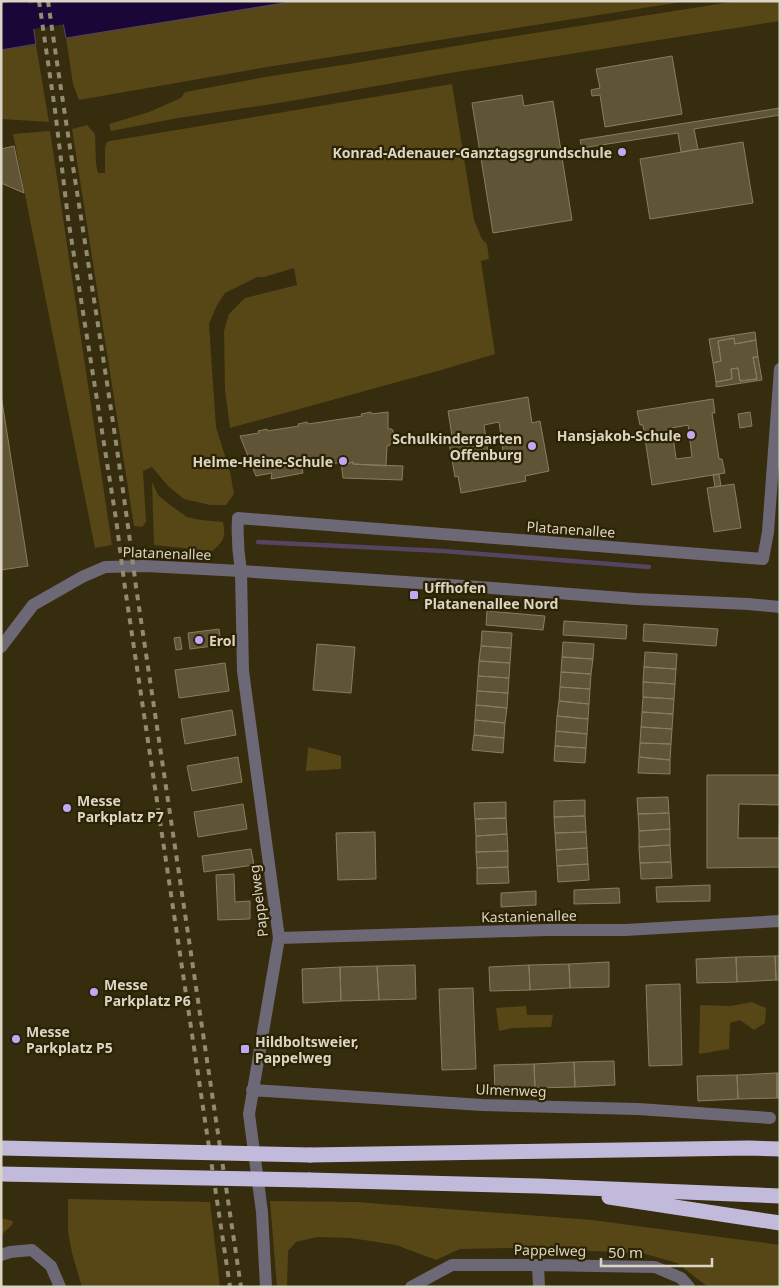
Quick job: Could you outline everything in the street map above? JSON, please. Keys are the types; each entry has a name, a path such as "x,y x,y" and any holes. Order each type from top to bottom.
{"highway":[{"path":"749,1148 780,1142"},
{"path":"1,1148 310,1155 780,1149"},
{"path":"1,1174 538,1186 780,1196"},
{"path":"538,1186 780,1223"}],"street":[{"name":"Platanenallee","path":"241,570 238,557 238,518 763,559 768,532 780,370"},
{"name":"Platanenallee","path":"1,647 33,605 82,577 105,567 146,566 241,570 636,599 780,607"},
{"name":"Pappelweg","path":"241,570 242,671 279,938 249,1114 262,1212 266,1287"},
{"name":"Kastanienallee","path":"279,938 547,930 625,930 780,921"},
{"name":"Ulmenweg","path":"252,1090 482,1105 638,1108 770,1118"},
{"path":"1,1255 10,1252 32,1250 51,1266 60,1287"},
{"name":"Pappelweg","path":"411,1287 452,1265 655,1267 681,1278 689,1287"},
{"path":"538,1265 539,1287"}],"shaded area":[{"path":"29,1 36,44 1,50 1,3"},
{"path":"59,1 296,1 66,38"},
{"path":"296,1 688,1 267,67 79,100 73,84 66,38"},
{"path":"737,1 780,1 780,21 450,73 285,102 178,118 111,131 109,124 149,112 181,98 185,92 265,77"},
{"path":"36,45 49,122 1,119 1,50"},
{"path":"452,84 474,220 482,239 487,244 489,259 481,261 495,354 230,428 225,390 224,331 229,314 245,298 297,285 294,268 264,277 257,277 225,293 217,305 209,324 216,427 230,472 234,494 226,505 210,505 184,499 168,486 152,467 143,471 146,522 142,527 134,526 72,129 87,125 95,134 98,173 105,173 105,148 107,142 110,141"},
{"path":"50,131 112,545 95,548 13,134"},
{"path":"152,482 158,495 187,517 223,522 223,538 212,551 154,545"},
{"path":"308,747 341,756 341,769 306,771"},
{"path":"752,1002 766,1008 765,1023 754,1030 740,1020 730,1023 729,1049 699,1054 700,1005 731,1006"},
{"path":"526,1006 527,1015 553,1015 551,1027 512,1028 499,1031 496,1008"},
{"path":"68,1199 210,1202 220,1287 82,1287 68,1232"},
{"path":"270,1201 356,1202 592,1220 780,1245 780,1287 708,1287 677,1263 642,1253 508,1248 460,1249 436,1260 396,1245 351,1238 317,1237 296,1242 288,1251 287,1287 277,1287"},
{"path":"1,1218 13,1221 12,1225 1,1235"}],"building":[{"path":"672,56 682,114 605,127 600,95 592,96 591,90 600,88 596,69"},
{"path":"522,95 524,106 553,101 572,220 493,233 472,103"},
{"path":"780,108 780,115 694,129 698,149 681,152 678,133 582,148 580,140"},
{"path":"743,142 753,203 650,219 640,159"},
{"path":"14,146 24,193 1,183 1,149"},
{"path":"755,332 756,340 735,344 734,338 718,341 721,361 713,363 709,339"},
{"path":"734,338 735,344 756,340 758,357 753,357 757,379 740,381 738,368 731,369 732,379 716,382 713,363 721,361 718,341"},
{"path":"753,357 758,357 762,380 716,387 716,382 732,379 731,369 738,368 740,381 757,379"},
{"path":"1,395 28,566 1,570"},
{"path":"528,397 532,423 540,421 549,471 525,476 526,481 461,493 458,476 455,477 448,437 452,436 448,411","holes":["499,422 504,458 489,460 484,425"]},
{"path":"713,399 715,413 712,413 719,459 722,459 725,473 652,485 643,425 640,425 637,411","holes":["688,425 692,457 676,459 672,428"]},
{"path":"371,412 371,414 388,412 388,429 392,429 395,436 392,437 390,445 387,446 386,466 353,464 353,462 346,464 344,462 302,468 303,473 271,479 272,473 256,476 240,436 259,433 258,431 267,429 267,431 299,426 298,424 307,422 308,424 362,416 361,414"},
{"path":"750,412 752,426 740,428 738,414"},
{"path":"341,462 346,464 353,462 353,464 403,466 402,480 343,478"},
{"path":"719,474 721,486 715,487 713,475"},
{"path":"734,484 741,528 714,532 707,488"},
{"path":"487,611 545,616 543,630 486,625"},
{"path":"564,621 627,625 626,639 563,635"},
{"path":"644,624 718,629 716,646 643,641"},
{"path":"219,629 221,645 190,649 188,633"},
{"path":"482,631 512,633 511,648 481,646"},
{"path":"180,637 182,649 176,650 174,638"},
{"path":"563,642 594,644 593,659 562,657"},
{"path":"317,644 355,647 351,693 313,690"},
{"path":"481,646 511,648 510,663 479,661"},
{"path":"645,652 677,654 676,669 644,667"},
{"path":"562,657 593,659 591,674 561,672"},
{"path":"479,661 510,663 509,678 478,676"},
{"path":"225,663 229,691 179,698 175,670"},
{"path":"644,667 676,669 675,684 643,682"},
{"path":"561,672 591,674 590,689 560,687"},
{"path":"478,676 509,678 508,693 477,691"},
{"path":"643,682 675,684 674,699 643,697"},
{"path":"560,687 590,689 589,704 559,701"},
{"path":"477,691 508,693 507,708 476,705"},
{"path":"643,697 674,699 673,714 642,712"},
{"path":"559,701 589,704 588,719 557,716"},
{"path":"476,705 507,708 505,723 475,720"},
{"path":"232,710 236,735 185,744 181,719"},
{"path":"642,712 673,714 672,729 641,727"},
{"path":"557,716 588,719 587,734 556,731"},
{"path":"475,720 505,723 504,738 474,735"},
{"path":"641,727 672,729 671,744 640,743"},
{"path":"556,731 587,734 586,748 555,746"},
{"path":"474,735 504,738 503,753 472,750"},
{"path":"640,743 671,744 670,760 639,757"},
{"path":"555,746 586,748 585,763 554,761"},
{"path":"238,757 242,782 192,791 187,766"},
{"path":"639,757 670,760 670,774 638,773"},
{"path":"707,775 780,775 780,805 780,867 707,868","holes":["739,804 780,805 779,838 738,838"]},
{"path":"668,797 669,813 638,814 637,798"},
{"path":"585,800 585,816 554,817 554,801"},
{"path":"506,802 506,818 475,819 474,803"},
{"path":"243,804 247,829 198,837 194,812"},
{"path":"669,813 670,829 639,831 638,814"},
{"path":"585,816 586,832 555,833 554,817"},
{"path":"506,818 507,834 476,836 475,819"},
{"path":"670,829 670,845 639,847 639,831"},
{"path":"375,832 376,879 338,880 336,833"},
{"path":"586,832 587,848 556,850 555,833"},
{"path":"507,834 508,851 476,852 476,836"},
{"path":"670,845 671,862 640,863 639,847"},
{"path":"587,848 588,864 557,866 556,850"},
{"path":"251,849 254,865 204,872 202,856"},
{"path":"508,851 508,867 477,868 476,852"},
{"path":"671,862 672,878 641,879 640,863"},
{"path":"588,864 589,880 558,882 557,866"},
{"path":"508,867 509,883 477,884 477,868"},
{"path":"234,874 235,902 250,901 250,919 218,920 216,875"},
{"path":"710,885 710,901 657,902 656,887"},
{"path":"619,888 620,903 574,904 574,890"},
{"path":"536,891 536,905 501,907 501,893"},
{"path":"775,956 776,980 737,982 736,957"},
{"path":"775,956 780,956 780,980 776,980"},
{"path":"736,957 737,982 697,983 696,959"},
{"path":"609,962 609,987 570,988 569,964"},
{"path":"569,964 570,988 530,990 529,965"},
{"path":"415,965 416,999 379,1000 377,966"},
{"path":"529,965 530,990 490,991 489,967"},
{"path":"377,966 379,1000 341,1001 340,967"},
{"path":"340,967 341,1001 303,1003 302,969"},
{"path":"680,984 682,1065 649,1066 646,985"},
{"path":"473,988 476,1069 442,1070 439,989"},
{"path":"614,1061 615,1085 575,1087 574,1062"},
{"path":"574,1062 575,1087 535,1088 534,1064"},
{"path":"534,1064 535,1088 495,1090 494,1065"},
{"path":"777,1073 777,1098 738,1099 737,1075"},
{"path":"777,1073 780,1073 780,1098 777,1098"},
{"path":"737,1075 738,1099 698,1101 697,1076"}],"waterway":[{"path":"1,21 130,1"},
{"path":"258,542 443,551 649,567"}],"railway":[{"path":"39,1 68,218 116,519 230,1287"},
{"path":"48,1 116,440 136,587 241,1287"}],"place":[{"name":"Konrad-Adenauer-Ganztagsgrundschule","path":"622,152"},
{"name":"Hansjakob-Schule","path":"691,435"},
{"name":"Schulkindergarten Offenburg","path":"532,446"},
{"name":"Helme-Heine-Schule","path":"343,461"},
{"name":"Uffhofen Platanenallee Nord","path":"414,595"},
{"name":"Erol","path":"199,640"},
{"name":"Messe Parkplatz P7","path":"67,808"},
{"name":"Messe Parkplatz P6","path":"94,992"},
{"name":"Messe Parkplatz P5","path":"16,1039"},
{"name":"Hildboltsweier, Pappelweg","path":"245,1049"}]}
